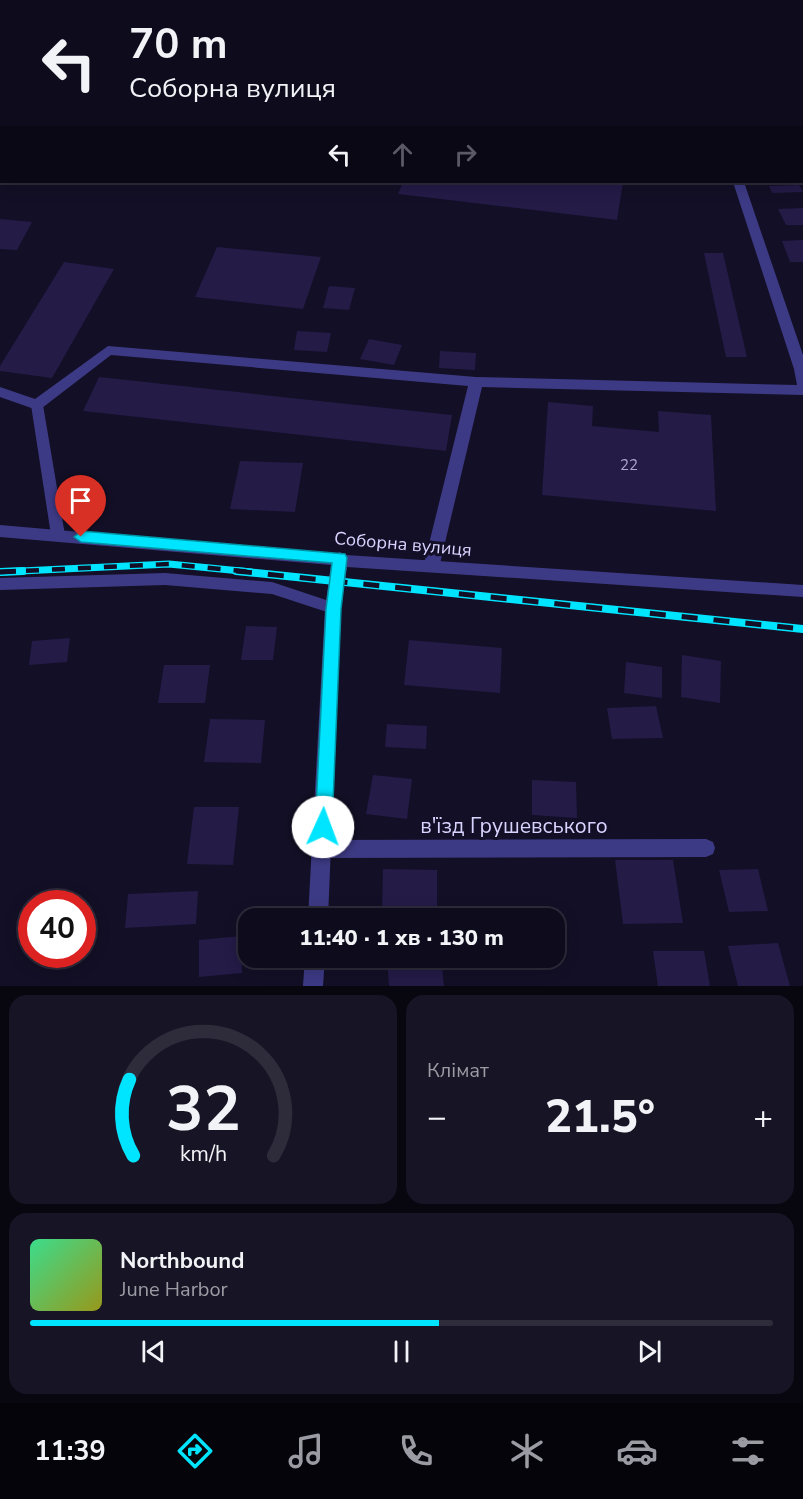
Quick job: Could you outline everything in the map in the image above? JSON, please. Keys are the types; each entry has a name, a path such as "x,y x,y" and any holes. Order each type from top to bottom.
{"street":[{"path":"738,183 802,374"},
{"path":"0,392 37,405 108,350 476,382 803,390"},
{"path":"431,568 476,382"},
{"name":"Соборна вулиця","path":"0,531 340,558 431,568 803,591"},
{"path":"319,908 333,609 340,558"},
{"name":"в'їзд Грушевського","path":"322,849 706,848"},
{"path":"314,986 315,968"}],"lane":[{"path":"37,405 58,535"},
{"path":"0,585 165,579 272,588 333,609"}],"building":[{"path":"403,183 623,183 617,220 398,194"},
{"path":"799,185 803,192 772,193 769,186"},
{"path":"803,208 803,225 786,225 778,209"},
{"path":"0,219 32,222 17,250 0,249"},
{"path":"803,240 803,262 790,262 782,241"},
{"path":"217,247 321,257 303,309 195,297"},
{"path":"704,253 723,253 747,357 726,357"},
{"path":"64,262 114,269 52,378 0,371 0,366"},
{"path":"329,286 355,288 349,310 323,308"},
{"path":"297,331 331,333 327,352 294,350"},
{"path":"369,339 402,345 394,365 360,359"},
{"path":"440,351 476,353 475,370 439,368"},
{"path":"99,377 452,415 446,451 83,411"},
{"path":"548,402 593,406 592,426 659,432 658,411 711,415 716,511 542,495"},
{"path":"240,461 303,463 295,512 230,509"},
{"path":"246,626 277,627 273,660 241,660"},
{"path":"70,638 67,662 29,665 32,641"},
{"path":"409,640 502,648 500,693 404,685"},
{"path":"682,655 721,661 720,703 681,697"},
{"path":"626,662 662,667 662,698 624,693"},
{"path":"164,665 210,665 205,703 158,703"},
{"path":"656,706 663,738 612,739 607,708"},
{"path":"210,719 265,720 261,763 204,762"},
{"path":"387,724 427,726 426,749 385,747"},
{"path":"373,775 412,779 407,819 366,814"},
{"path":"532,780 576,782 577,818 532,815"},
{"path":"194,807 239,807 233,865 187,864"},
{"path":"615,860 673,860 683,923 623,924"},
{"path":"383,869 437,870 437,908 382,908"},
{"path":"758,869 768,911 729,912 719,870"},
{"path":"198,891 196,924 125,928 128,894"},
{"path":"238,936 238,968 242,968 242,973 199,977 199,940"},
{"path":"778,943 790,986 738,986 728,946"},
{"path":"653,951 704,951 710,986 658,986"},
{"path":"388,968 442,968 444,986 389,986"}],"railway":[{"path":"23,571 0,572 169,564 251,572"},
{"path":"236,571 803,629"}],"route":[{"path":"81,537 340,558 333,609 323,827"}]}
